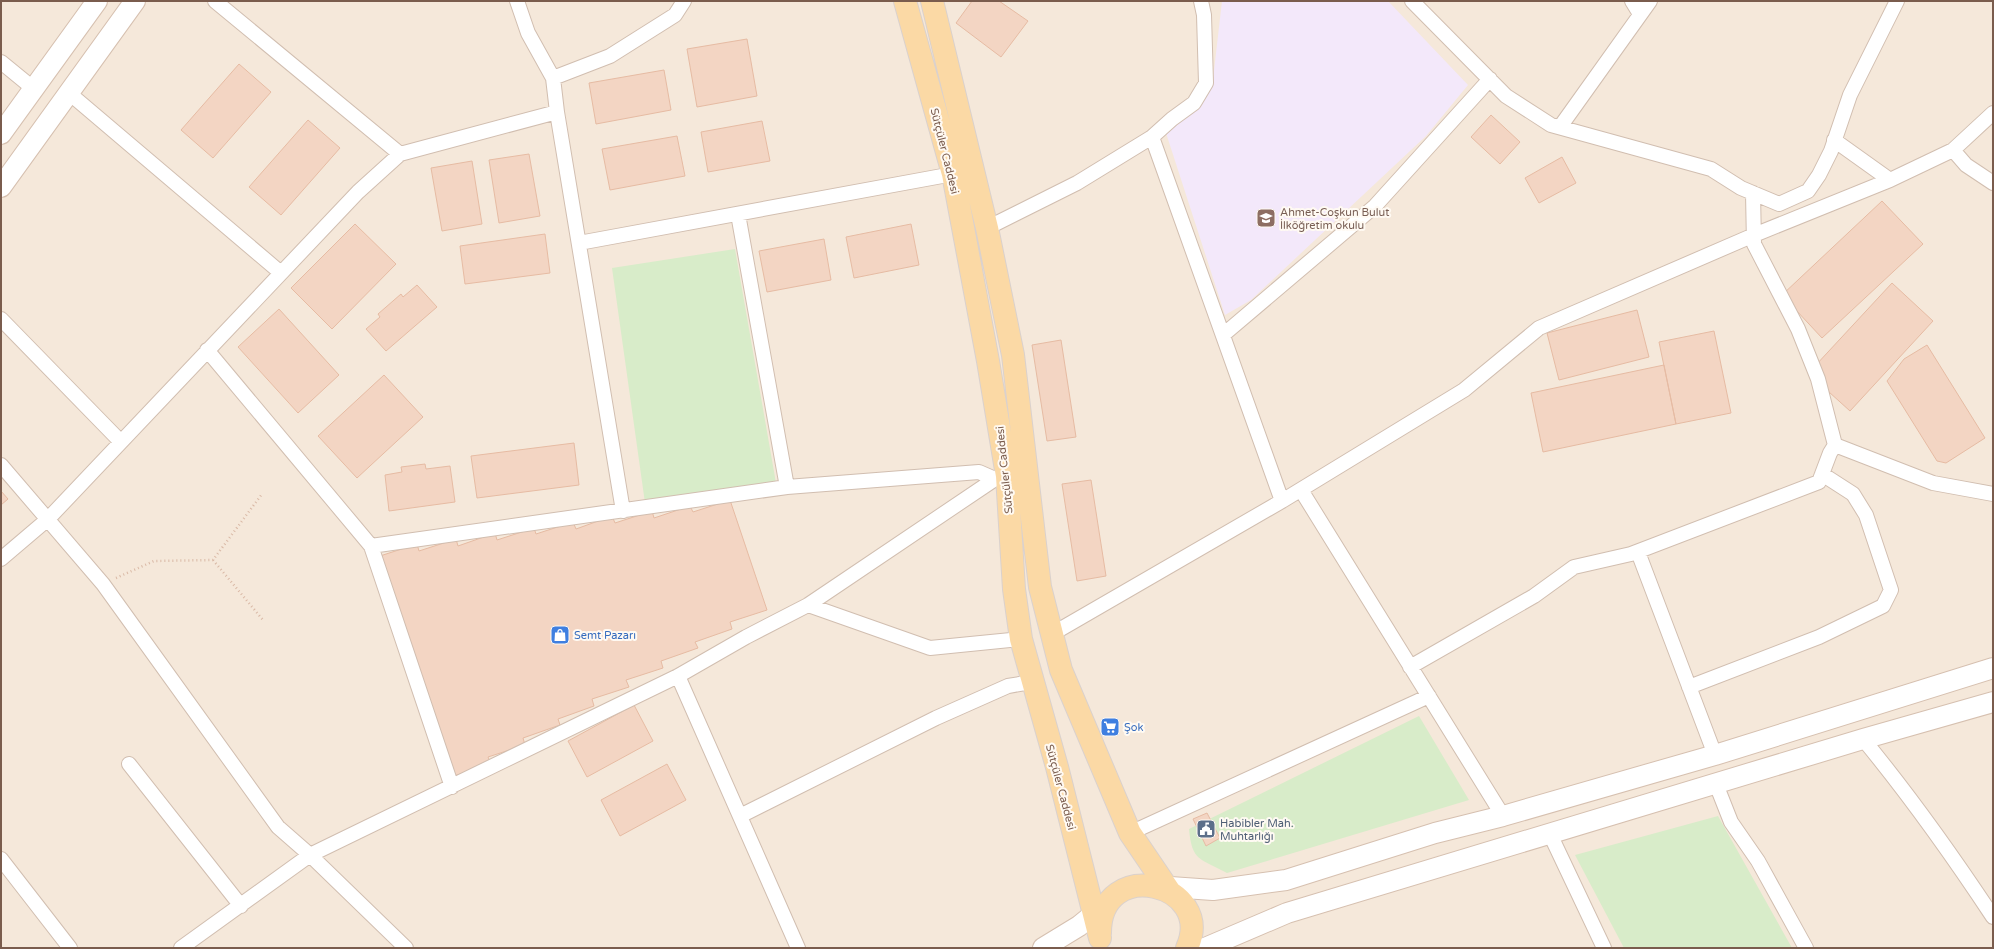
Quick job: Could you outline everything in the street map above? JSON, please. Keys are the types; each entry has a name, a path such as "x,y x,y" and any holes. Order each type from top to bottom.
{"main road":[{"name":"Sütçüler Caddesi","path":"905,1 953,174 988,360 1020,639 1057,767 1102,943"},
{"name":"Sütçüler Caddesi","path":"932,1 986,228 1013,355 1040,587 1061,670 1130,833 1164,888 1182,902 1189,916 1191,942"},
{"path":"1102,943 1100,923 1104,909 1113,897 1125,889 1140,884 1164,888"}],"street":[{"path":"1,134 97,1"},
{"path":"1,187 135,1"},
{"path":"215,1 400,154"},
{"path":"517,1 528,33 552,78 623,511"},
{"path":"552,78 610,56 675,15 684,1"},
{"path":"986,228 1077,183 1152,137 1172,119 1194,103 1206,84 1204,15 1201,1"},
{"path":"1412,1 1506,96 1551,125 1711,169 1741,188 1778,204 1808,191 1819,175 1831,151 1850,95 1896,1"},
{"path":"1632,1 1640,14"},
{"path":"1560,127 1650,1"},
{"path":"1,62 34,89"},
{"path":"1223,335 1375,206 1490,79"},
{"path":"70,93 281,273"},
{"path":"1,559 48,519 358,192 400,154 557,112"},
{"path":"1052,634 1301,490 1464,390 1539,328 1754,235 1890,180 1953,150 1993,113"},
{"path":"1152,137 1282,501"},
{"path":"1834,140 1890,180"},
{"path":"1953,150 1966,165 1993,183"},
{"path":"579,243 953,174"},
{"path":"1410,667 1534,596 1574,567 1638,552 1819,482 1835,445 1818,379 1798,329 1754,244 1752,193"},
{"path":"738,214 787,487"},
{"path":"1,319 121,442"},
{"path":"207,350 371,546 452,787"},
{"path":"1835,445 1933,483 1993,494"},
{"path":"1,465 103,584 278,827 310,855 406,948"},
{"path":"371,546 787,487 980,472 1001,478"},
{"path":"1690,687 1819,637 1884,606 1891,590 1866,515 1853,494 1822,474"},
{"path":"181,948 310,855 678,676 746,637 808,605 1001,478"},
{"path":"1301,490 1503,816"},
{"path":"1638,552 1715,755"},
{"path":"808,605 930,648 1020,639"},
{"path":"1164,888 1212,890 1286,880 1435,833 1503,816 1715,755 1993,668"},
{"path":"678,676 798,948"},
{"path":"740,816 958,708 1008,686 1032,682"},
{"path":"1130,833 1429,696"},
{"path":"1205,948 1287,913 1863,739 1993,702"},
{"path":"1863,739 1907,792 1958,864 1993,917"},
{"path":"129,764 241,906"},
{"path":"1716,784 1731,822 1758,861 1806,948"},
{"path":"1550,834 1604,948"},
{"path":"1,859 70,948"},
{"path":"1043,948 1079,926 1113,897"}],"path":[{"path":"213,560 262,494"},
{"path":"103,584 154,561 213,560"},
{"path":"213,560 263,620"}],"shaded area":[{"path":"1,1 1993,1 1993,948 1,948"},
{"name":"Ahmet-Coşkun Bulut İlköğretim okulu","path":"1222,1 1388,1 1468,85 1426,136 1251,300 1225,315 1166,133 1212,88"}],"green space":[{"path":"735,249 776,483 645,503 612,268"},
{"path":"1419,716 1469,800 1227,873 1199,858 1192,848 1189,829"},
{"path":"1718,816 1792,948 1624,948 1575,855"}],"building":[{"path":"972,1 999,1 1028,21 1001,57 956,23"},
{"path":"747,39 757,96 697,107 687,49"},
{"path":"239,64 271,92 213,158 181,130"},
{"path":"664,70 671,110 596,124 589,83"},
{"path":"1491,115 1520,142 1500,164 1471,137"},
{"path":"308,120 340,148 281,215 249,187"},
{"path":"762,121 770,161 708,172 701,132"},
{"path":"677,136 685,176 610,190 602,149"},
{"path":"529,154 540,216 499,223 489,160"},
{"path":"1562,157 1576,183 1539,203 1525,178"},
{"path":"472,161 482,224 442,231 431,168"},
{"path":"1882,201 1923,244 1822,338 1782,295"},
{"path":"355,224 396,264 332,329 291,288"},
{"path":"911,224 919,265 854,278 846,237"},
{"path":"545,234 550,273 465,284 460,246"},
{"path":"824,239 831,280 767,292 759,251"},
{"path":"1892,283 1933,321 1850,411 1829,392 1815,366"},
{"path":"417,285 437,307 386,351 366,329 380,317 378,314 401,294 403,297"},
{"path":"279,309 339,375 298,413 238,347"},
{"path":"1637,310 1649,357 1559,380 1547,333"},
{"path":"1714,331 1731,413 1676,424 1659,342"},
{"path":"1061,340 1076,437 1047,441 1032,345"},
{"path":"1927,345 1985,438 1946,463 1937,461 1887,381 1904,359"},
{"path":"1664,365 1676,424 1543,452 1531,393"},
{"path":"384,375 423,417 357,478 318,436"},
{"path":"574,443 579,485 477,498 471,456"},
{"path":"425,464 426,469 450,466 455,502 389,511 385,475 402,472 401,467"},
{"path":"1091,480 1106,576 1077,581 1062,484"},
{"path":"1,491 8,499 1,505"},
{"name":"Semt Pazarı","path":"730,500 767,610 730,622 732,629 695,642 698,648 661,661 663,668 626,680 629,687 592,699 594,706 558,719 560,725 523,738 525,745 488,757 491,764 454,776 380,556 417,544 419,551 456,539 458,546 495,533 497,540 534,528 536,534 573,522 576,529 612,516 615,523 652,511 654,518 690,506 693,512"},
{"path":"634,705 653,741 587,777 568,741"},
{"path":"667,764 686,800 620,836 601,800"},
{"name":"Habibler Mah. Muhtarlığı","path":"1207,813 1220,838 1206,846 1193,819"}],"place":[{"name":"Ahmet-Coşkun Bulut İlköğretim okulu","path":"1266,218"},
{"name":"Semt Pazarı","path":"560,635"},
{"name":"Şok","path":"1110,727"},
{"name":"Habibler Mah. Muhtarlığı","path":"1206,829"}]}
